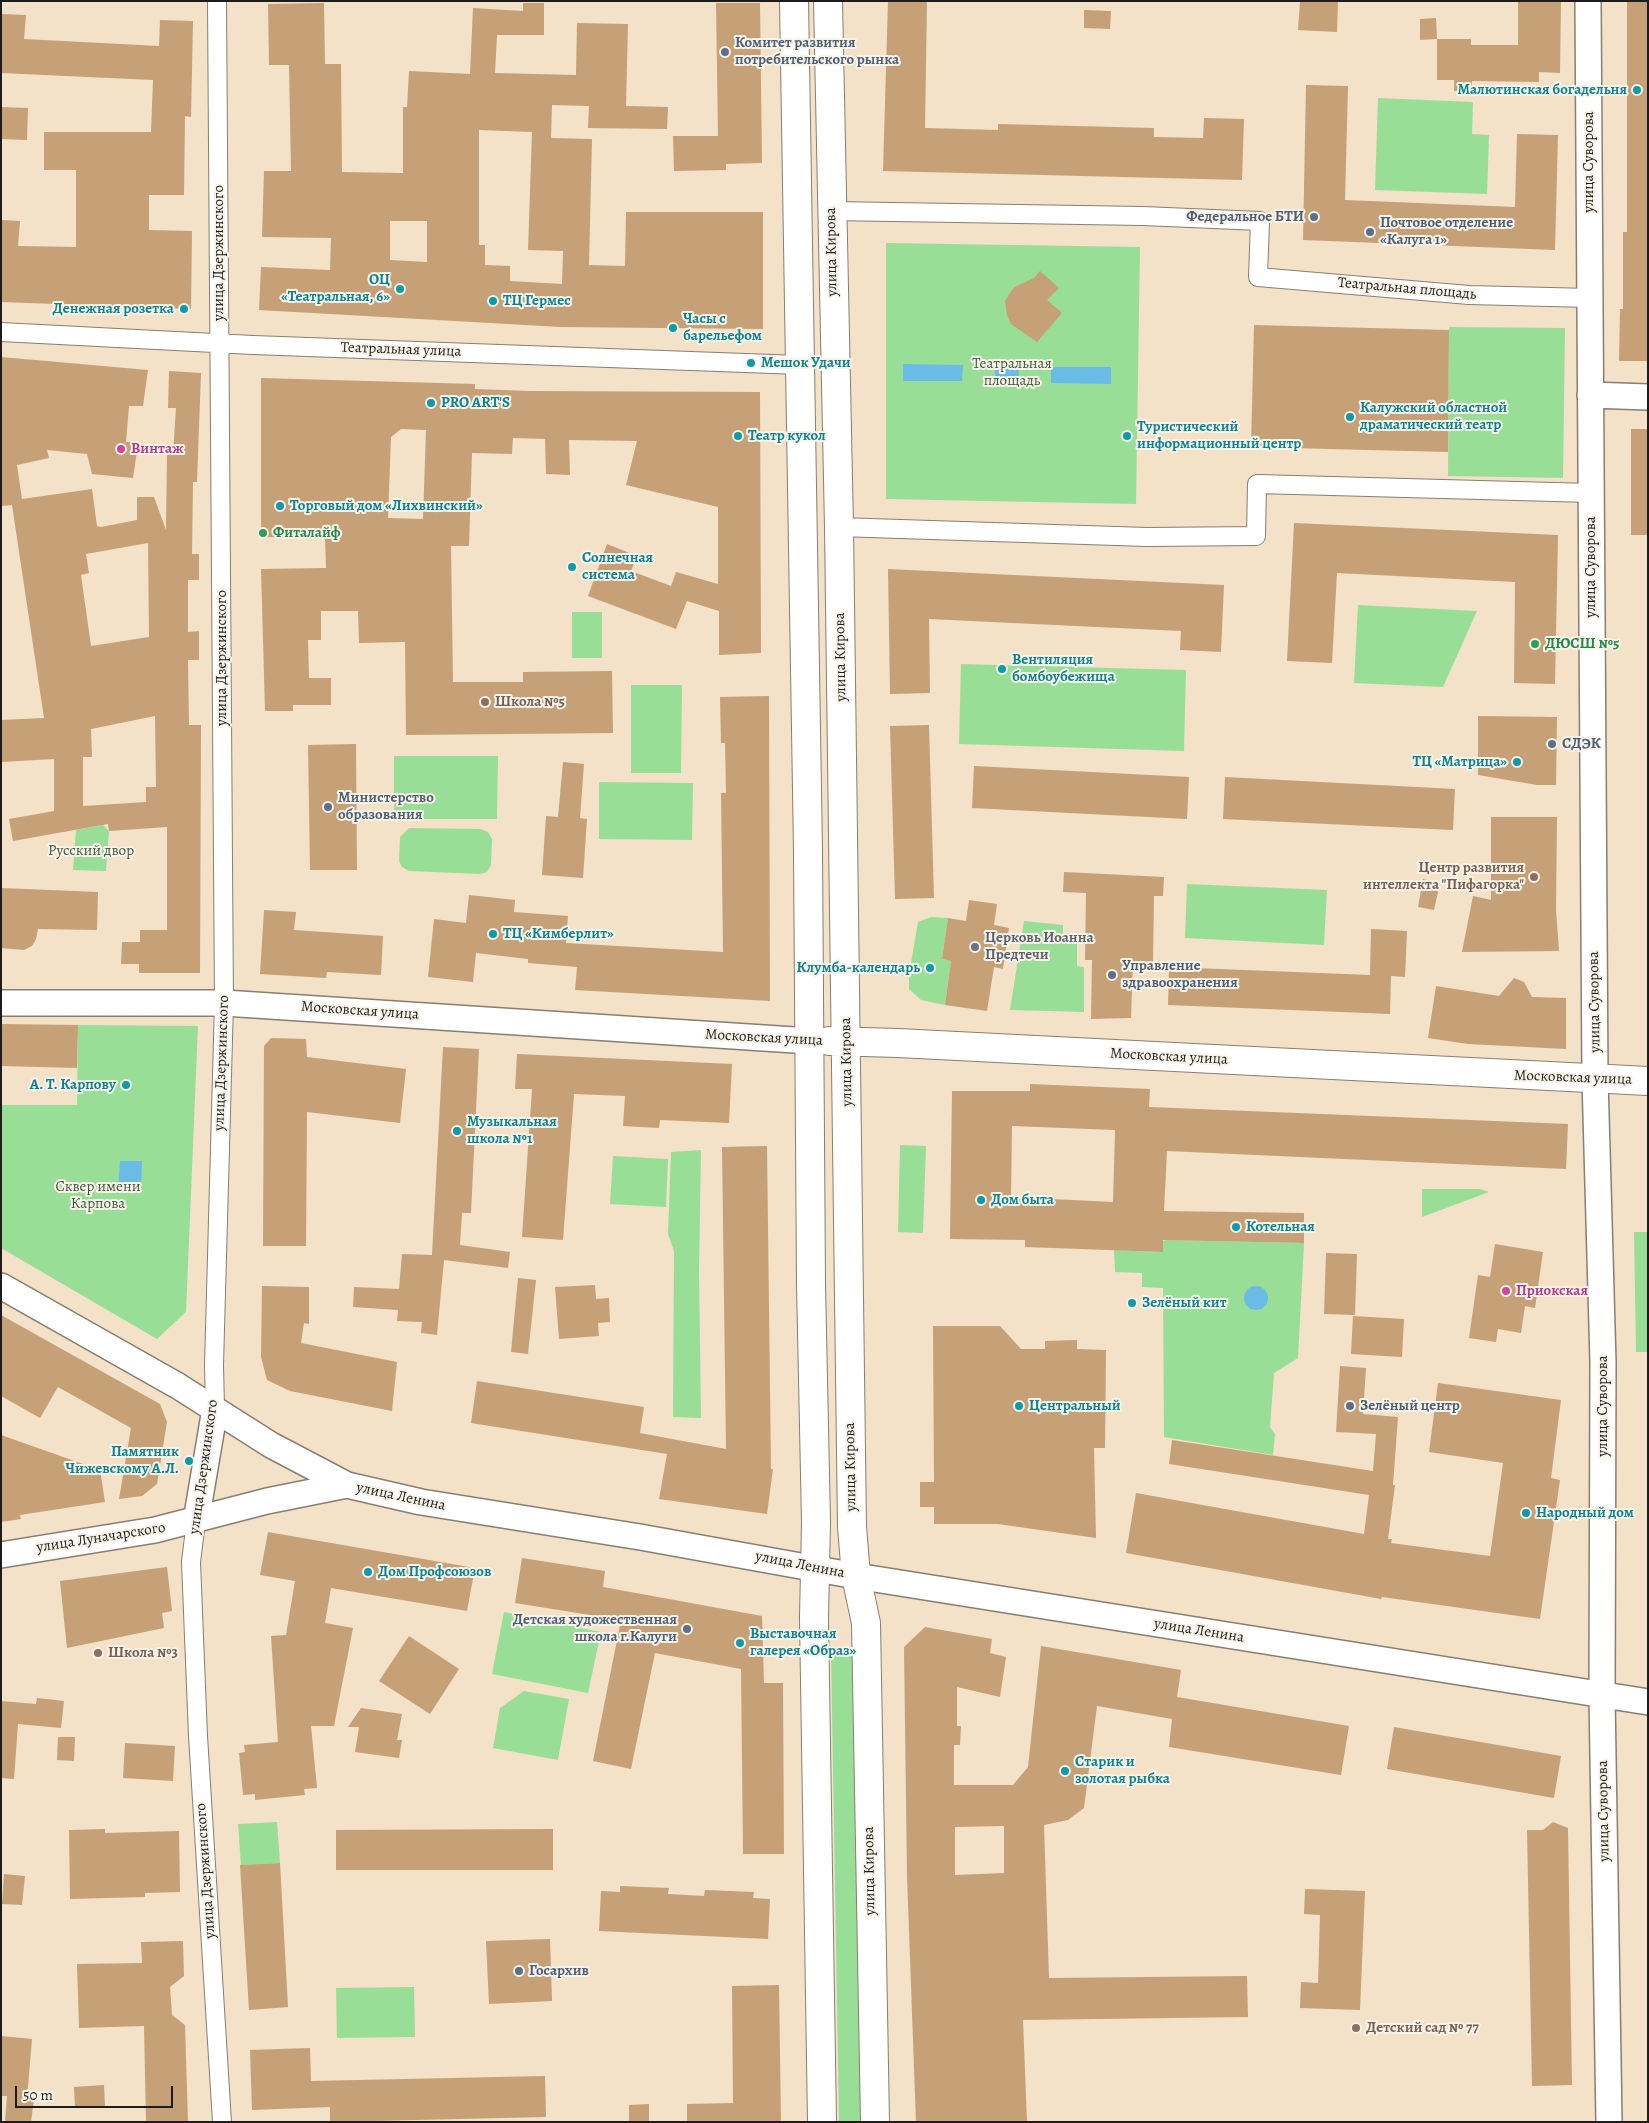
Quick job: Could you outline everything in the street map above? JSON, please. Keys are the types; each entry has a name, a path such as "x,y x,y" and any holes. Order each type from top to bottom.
{"main road":[{"path":"794,1 810,1041 816,1569 814,1618 822,2122"},
{"name":"улица Кирова","path":"828,1 839,527 852,1527 856,1576 866,1623 875,2122"},
{"name":"улица Суворова","path":"1588,1 1595,1079 1603,1362 1602,1696 1609,2122"},
{"path":"1590,395 1648,397"},
{"name":"Московская улица","path":"1,1003 224,1003 810,1041 1648,1081"},
{"name":"улица Ленина","path":"1,1286 215,1409 271,1445 347,1485 421,1502 640,1537 856,1576 1648,1702"},
{"name":"улица Дзержинского","path":"196,1522 215,1409"},
{"name":"улица Луначарского","path":"1,1554 196,1522 267,1501 347,1485"}],"street":[{"name":"улица Дзержинского","path":"215,1409 214,1365 224,1003 217,1"},
{"name":"Театральная площадь","path":"831,211 1133,216 1260,221 1258,277 1469,295 1590,298"},
{"name":"Театральная улица","path":"1,332 220,343 800,365"},
{"path":"839,527 1147,537 1256,536 1257,484 1591,493"},
{"name":"улица Дзержинского","path":"196,1522 191,1562 196,1688 222,2122"}],"green space":[{"path":"1378,98 1473,102 1472,134 1489,135 1487,194 1375,190"},
{"name":"Театральная площадь","path":"886,243 1140,247 1136,504 886,499"},
{"path":"1449,327 1565,328 1563,478 1448,476"},
{"path":"1358,605 1477,611 1443,687 1354,683"},
{"path":"572,612 602,612 602,658 572,658"},
{"path":"961,664 1186,670 1184,751 959,744"},
{"path":"631,685 682,685 681,773 631,773"},
{"path":"394,756 498,756 497,819 394,819"},
{"path":"599,782 693,783 692,840 599,839"},
{"name":"Русский двор","path":"103,825 109,831 106,871 73,870 76,830"},
{"path":"409,828 481,829 488,832 492,839 491,865 487,872 480,874 409,871 402,867 399,861 400,837"},
{"path":"1187,884 1327,890 1324,945 1185,938"},
{"name":"Клумба-календарь","path":"931,917 948,918 942,959 951,961 945,1005 921,1000 909,989 909,975 918,922"},
{"path":"1024,921 1063,925 1063,933 1077,933 1077,966 1084,967 1084,1012 1010,1010"},
{"name":"Сквер имени Карпова","path":"78,1025 198,1026 186,1312 157,1339 1,1248 1,1105 77,1105"},
{"path":"900,1145 926,1146 923,1233 898,1232"},
{"path":"701,1150 699,1272 701,1418 673,1417 674,1251 668,1234 671,1152"},
{"path":"613,1156 668,1159 666,1207 610,1204"},
{"path":"1422,1189 1480,1189 1489,1192 1422,1217"},
{"path":"1634,1232 1648,1232 1648,1352 1636,1352"},
{"path":"1163,1241 1304,1243 1298,1358 1274,1373 1270,1427 1275,1434 1273,1455 1164,1437 1163,1288 1142,1287 1142,1273 1115,1272 1114,1250 1162,1252"},
{"path":"504,1612 601,1632 588,1693 492,1674"},
{"path":"831,1653 857,1655 865,2122 839,2122"},
{"path":"524,1691 569,1699 558,1760 493,1748 500,1708"},
{"path":"277,1822 280,1863 241,1865 238,1824"},
{"path":"414,1987 415,2037 337,2038 336,1988"}],"water":[{"path":"1007,361 1015,365 1019,373 1015,381 1007,385 999,381 995,373 999,365"},
{"path":"903,364 963,365 962,381 903,381"},
{"path":"1051,367 1111,367 1111,384 1051,383"},
{"path":"120,1161 142,1161 141,1193 118,1192"},
{"path":"1256,1286 1261,1287 1267,1293 1267,1303 1261,1309 1256,1310 1251,1309 1245,1303 1244,1298 1245,1293 1251,1287"}],"building":[{"path":"888,1 927,1 925,128 998,130 998,124 1154,128 1154,137 1203,138 1204,118 1244,119 1242,180 883,171"},
{"path":"1300,1 1338,1 1337,32 1298,30"},
{"path":"1518,1 1561,1 1560,73 1539,72 1539,82 1472,81 1472,91 1454,91 1454,80 1437,80 1437,39 1471,39 1471,45 1518,45"},
{"path":"1627,1 1648,1 1648,361 1619,361 1620,309 1623,309 1623,232 1627,232"},
{"path":"324,3 325,64 341,64 342,172 403,173 403,107 407,107 409,71 470,74 473,8 523,11 523,3 544,3 544,35 497,35 495,73 576,75 577,23 628,24 626,106 668,107 667,129 588,128 589,106 552,105 551,138 592,139 589,265 625,266 626,212 763,212 763,329 561,327 259,310 261,267 330,270 331,238 262,237 264,171 291,171 289,65 269,65 268,4","holes":["479,130 532,132 528,250 563,251 562,284 510,281 510,266 485,265 485,245 479,245","390,221 427,221 427,262 390,260"]},
{"path":"716,3 760,3 762,163 726,164 726,170 674,171 673,136 718,136"},
{"path":"1084,10 1111,11 1110,29 1084,28"},
{"path":"1,14 26,15 24,39 159,46 160,20 193,21 191,117 185,116 184,195 149,195 149,230 192,231 191,309 1,302 1,220 20,221 18,246 76,247 76,170 44,170 44,132 151,132 153,80 1,73"},
{"path":"1436,18 1437,39 1420,40 1420,19"},
{"path":"1306,85 1348,86 1345,200 1515,207 1517,134 1558,135 1555,250 1303,240"},
{"path":"1,107 28,108 27,140 1,139"},
{"path":"1040,271 1059,288 1047,300 1062,313 1037,342 1011,324 1007,315 1005,301 1014,287 1034,278"},
{"name":"Калужский областной драматический театр","path":"1254,325 1449,330 1448,452 1251,447"},
{"path":"1,357 148,370 143,406 129,406 126,442 134,442 137,451 133,478 92,474 87,454 47,450 49,458 17,465 22,499 92,489 97,526 101,527 137,520 137,497 154,497 166,530 167,454 173,454 176,408 168,408 169,371 201,373 197,482 193,482 192,554 199,554 199,580 188,580 188,632 199,631 199,660 188,660 189,725 201,725 200,973 139,973 139,964 121,964 122,942 140,942 140,930 167,930 167,827 109,831 108,824 13,841 9,819 54,811 54,759 1,762 1,720 44,718 12,505 1,506","holes":["148,543 149,637 91,646 81,575 89,573 86,554","155,716 156,787 146,787 146,802 83,806 83,757 92,757 91,729"]},
{"path":"261,378 475,384 475,389 530,391 760,392 761,653 719,655 719,611 687,601 676,629 588,596 607,544 637,556 631,571 671,586 676,572 718,584 718,507 626,485 637,441 569,440 570,475 546,474 545,439 513,438 512,454 472,453 469,546 451,546 453,682 523,682 523,672 612,671 613,733 406,735 405,642 359,643 358,611 321,611 321,640 308,640 309,678 331,678 331,705 293,705 293,711 265,711 261,569 326,568 325,537 261,537","holes":["401,429 426,430 423,519 388,518 391,437"]},
{"path":"1631,429 1648,429 1648,535 1631,535"},
{"path":"1294,523 1558,535 1555,684 1514,683 1515,582 1337,573 1332,663 1287,661"},
{"path":"888,569 1224,585 1221,652 1180,650 1181,631 929,619 930,693 890,694"},
{"path":"769,696 770,1001 575,990 577,967 528,963 528,959 476,953 473,982 428,977 434,919 466,923 469,895 515,900 514,912 568,916 566,943 723,952 721,793 726,793 725,743 721,743 720,697"},
{"name":"ТЦ «Матрица»","path":"1478,716 1557,717 1556,785 1537,785 1478,775"},
{"path":"929,725 934,898 895,899 890,726"},
{"name":"Министерство образования","path":"356,744 357,870 310,870 308,745"},
{"path":"563,762 584,764 580,818 587,819 583,878 542,875 546,816 558,817"},
{"path":"974,766 1189,777 1187,819 972,808"},
{"path":"1225,777 1455,789 1453,830 1223,819"},
{"path":"1491,817 1557,817 1556,910 1559,951 1462,952 1473,896 1491,900"},
{"path":"1064,872 1164,877 1163,896 1154,896 1153,962 1133,961 1131,1018 1091,1019 1092,960 1085,960 1086,893 1063,892"},
{"path":"1423,879 1440,883 1434,910 1418,907"},
{"path":"2,888 98,892 97,930 38,929 32,946 24,950 1,948"},
{"name":"Церковь Иоанна Предтечи","path":"969,900 997,904 994,925 1009,928 1003,969 994,967 987,1011 945,1005 951,961 942,959 948,918 966,921"},
{"path":"264,910 296,912 294,930 383,936 381,975 327,972 326,978 260,974"},
{"path":"1371,929 1407,931 1405,977 1391,976 1390,1014 1168,1005 1169,967 1370,975"},
{"path":"1514,978 1524,982 1532,997 1566,998 1566,1049 1468,1044 1428,1038 1436,986 1499,996"},
{"path":"1,1024 78,1025 77,1068 1,1066"},
{"path":"271,1038 306,1039 307,1057 406,1069 400,1123 307,1112 306,1246 263,1246 264,1046"},
{"path":"443,1047 479,1049 471,1213 462,1213 460,1245 510,1252 508,1268 444,1260 437,1335 421,1333 422,1322 397,1321 398,1310 353,1307 354,1287 399,1289 402,1254 432,1255"},
{"path":"517,1054 732,1064 729,1123 660,1120 659,1128 623,1126 625,1096 574,1094 563,1240 522,1237 532,1089 515,1089"},
{"path":"1030,1084 1150,1089 1149,1107 1568,1124 1566,1169 1167,1151 1164,1211 1304,1213 1304,1243 1163,1240 1163,1252 1025,1247 1025,1240 950,1239 952,1091 1030,1091","holes":["1012,1126 1115,1130 1113,1202 1011,1197"]},
{"path":"767,1146 771,1469 773,1469 767,1514 659,1499 667,1454 471,1423 477,1381 644,1407 640,1433 726,1449 722,1147"},
{"name":"Приокская","path":"1495,1244 1543,1252 1535,1308 1525,1306 1521,1333 1498,1329 1496,1342 1469,1338 1478,1275 1490,1277"},
{"path":"1326,1253 1357,1254 1355,1315 1324,1314"},
{"path":"518,1278 536,1280 528,1354 511,1352"},
{"path":"595,1285 596,1299 609,1298 610,1322 598,1323 599,1336 559,1339 555,1287"},
{"path":"262,1286 309,1287 309,1324 304,1323 301,1343 397,1362 392,1411 290,1391 267,1380 261,1357"},
{"path":"1,1315 160,1404 167,1422 157,1484 142,1496 119,1499 131,1428 58,1387 40,1418 1,1396"},
{"path":"1353,1316 1404,1319 1402,1357 1351,1354"},
{"name":"Центральный","path":"933,1326 1000,1326 1021,1349 1045,1349 1045,1341 1077,1340 1077,1349 1106,1350 1105,1448 1094,1448 1096,1538 998,1524 934,1524 934,1507 920,1507 920,1482 934,1482"},
{"path":"1340,1366 1366,1368 1363,1414 1398,1417 1393,1485 1395,1485 1388,1539 1392,1539 1391,1543 1490,1556 1503,1463 1429,1452 1438,1383 1561,1400 1551,1478 1560,1480 1540,1619 1382,1597 1381,1599 1126,1553 1136,1493 1364,1534 1369,1495 1169,1464 1172,1440 1373,1471 1376,1434 1336,1432"},
{"path":"1,1435 100,1470 105,1502 20,1515 21,1519 1,1522"},
{"path":"268,1532 475,1568 467,1611 331,1588 325,1623 353,1628 334,1726 311,1726 317,1788 304,1789 305,1795 255,1800 255,1794 243,1795 239,1753 245,1752 244,1745 278,1742 271,1636 286,1635 295,1581 260,1575"},
{"path":"522,1558 605,1571 603,1587 762,1616 764,1683 783,1683 784,1854 743,1854 741,1669 655,1653 631,1769 593,1761 621,1620 515,1603"},
{"path":"167,1567 172,1611 162,1613 164,1628 67,1648 60,1581"},
{"path":"925,1627 992,1639 990,1653 1006,1657 1000,1697 957,1687 957,1726 961,1726 960,1745 954,1745 954,1785 1013,1785 1028,1767 1041,1646 1181,1670 1177,1697 1349,1726 1341,1775 1169,1747 1172,1719 1097,1706 1084,1808 1068,1820 1044,1825 1049,1978 1247,1976 1248,2017 1023,2020 1027,2122 916,2122 907,1876 904,1647","holes":["1004,1826 1004,1873 955,1875 955,1827"]},
{"path":"409,1636 459,1669 430,1714 379,1681"},
{"path":"37,1698 64,1701 61,1728 18,1724 14,1779 1,1778 1,1701 36,1704"},
{"path":"361,1708 402,1714 397,1740 402,1740 399,1758 355,1752 359,1727 348,1727"},
{"path":"1394,1727 1561,1756 1554,1798 1387,1769"},
{"path":"58,1737 75,1737 74,1761 57,1760"},
{"path":"125,1743 175,1746 173,1781 123,1778"},
{"path":"1553,1822 1568,1828 1572,2085 1532,2086 1527,1830 1543,1830"},
{"path":"105,1829 105,1833 179,1831 180,1892 145,1893 145,1897 70,1899 69,1830"},
{"path":"553,1829 553,1870 336,1870 336,1830"},
{"path":"280,1863 288,2007 249,2010 240,1865"},
{"path":"4,1874 25,1876 22,1905 2,1904"},
{"path":"620,1886 669,1888 668,1894 704,1896 705,1890 754,1892 753,1898 770,1899 768,1939 599,1931 601,1891 620,1892"},
{"path":"1305,1889 1365,1891 1360,2010 1300,2008 1301,1982 1318,1983 1320,1915 1304,1914"},
{"name":"Госархив","path":"550,1939 552,2001 489,2004 486,1941"},
{"path":"183,1941 184,1976 170,1987 172,2015 185,2025 188,2122 146,2122 144,2026 79,2028 77,1964 142,1963 141,1942"},
{"path":"779,1985 781,2122 687,2122 687,2104 733,2103 732,1986"},
{"path":"1,2036 32,2039 27,2098 34,2099 31,2122 5,2122 7,2096 1,2096"},
{"path":"310,2048 311,2081 545,2076 546,2117 330,2122 330,2107 252,2110 250,2050"},
{"path":"104,2085 105,2106 75,2108 74,2087"},
{"path":"649,2104 649,2122 629,2122 629,2105"}],"place":[{"name":"Комитет развития потребительского рынка","path":"725,52"},
{"name":"Малютинская богадельня","path":"1637,90"},
{"name":"Федеральное БТИ","path":"1314,217"},
{"name":"Почтовое отделение «Калуга 1»","path":"1370,232"},
{"name":"ОЦ «Театральная, 6»","path":"400,289"},
{"name":"ТЦ Гермес","path":"493,301"},
{"name":"Денежная розетка","path":"184,309"},
{"name":"Часы с барельефом","path":"673,328"},
{"name":"Мешок Удачи","path":"751,363"},
{"name":"PRO ART'S","path":"431,403"},
{"name":"Калужский областной драматический театр","path":"1350,417"},
{"name":"Театр кукол","path":"738,436"},
{"name":"Туристический информационный центр","path":"1127,436"},
{"name":"Винтаж","path":"121,449"},
{"name":"Торговый дом «Лихвинский»","path":"280,506"},
{"name":"Фиталайф","path":"263,533"},
{"name":"Солнечная система","path":"572,567"},
{"name":"ДЮСШ №5","path":"1535,644"},
{"name":"Вентиляция бомбоубежища","path":"1002,669"},
{"name":"Школа №5","path":"485,702"},
{"name":"СДЭК","path":"1552,744"},
{"name":"ТЦ «Матрица»","path":"1517,762"},
{"name":"Министерство образования","path":"328,807"},
{"name":"Центр развития интеллекта \"Пифагорка\"","path":"1534,877"},
{"name":"ТЦ «Кимберлит»","path":"493,934"},
{"name":"Церковь Иоанна Предтечи","path":"975,947"},
{"name":"Клумба-календарь","path":"930,968"},
{"name":"Управление здравоохранения","path":"1112,975"},
{"name":"А. Т. Карпову","path":"126,1085"},
{"name":"Музыкальная школа №1","path":"457,1131"},
{"name":"Дом быта","path":"981,1200"},
{"name":"Котельная","path":"1236,1227"},
{"name":"Приокская","path":"1506,1291"},
{"name":"Зелёный кит","path":"1132,1303"},
{"name":"Центральный","path":"1019,1406"},
{"name":"Зелёный центр","path":"1350,1406"},
{"name":"Памятник Чижевскому А.Л.","path":"189,1461"},
{"name":"Народный дом","path":"1526,1513"},
{"name":"Дом Профсоюзов","path":"368,1572"},
{"name":"Детская художественная школа г.Калуги","path":"687,1629"},
{"name":"Выставочная галерея «Образ»","path":"740,1643"},
{"name":"Школа №3","path":"98,1653"},
{"name":"Старик и золотая рыбка","path":"1065,1771"},
{"name":"Госархив","path":"519,1971"},
{"name":"Детский сад № 77","path":"1356,2028"}]}
